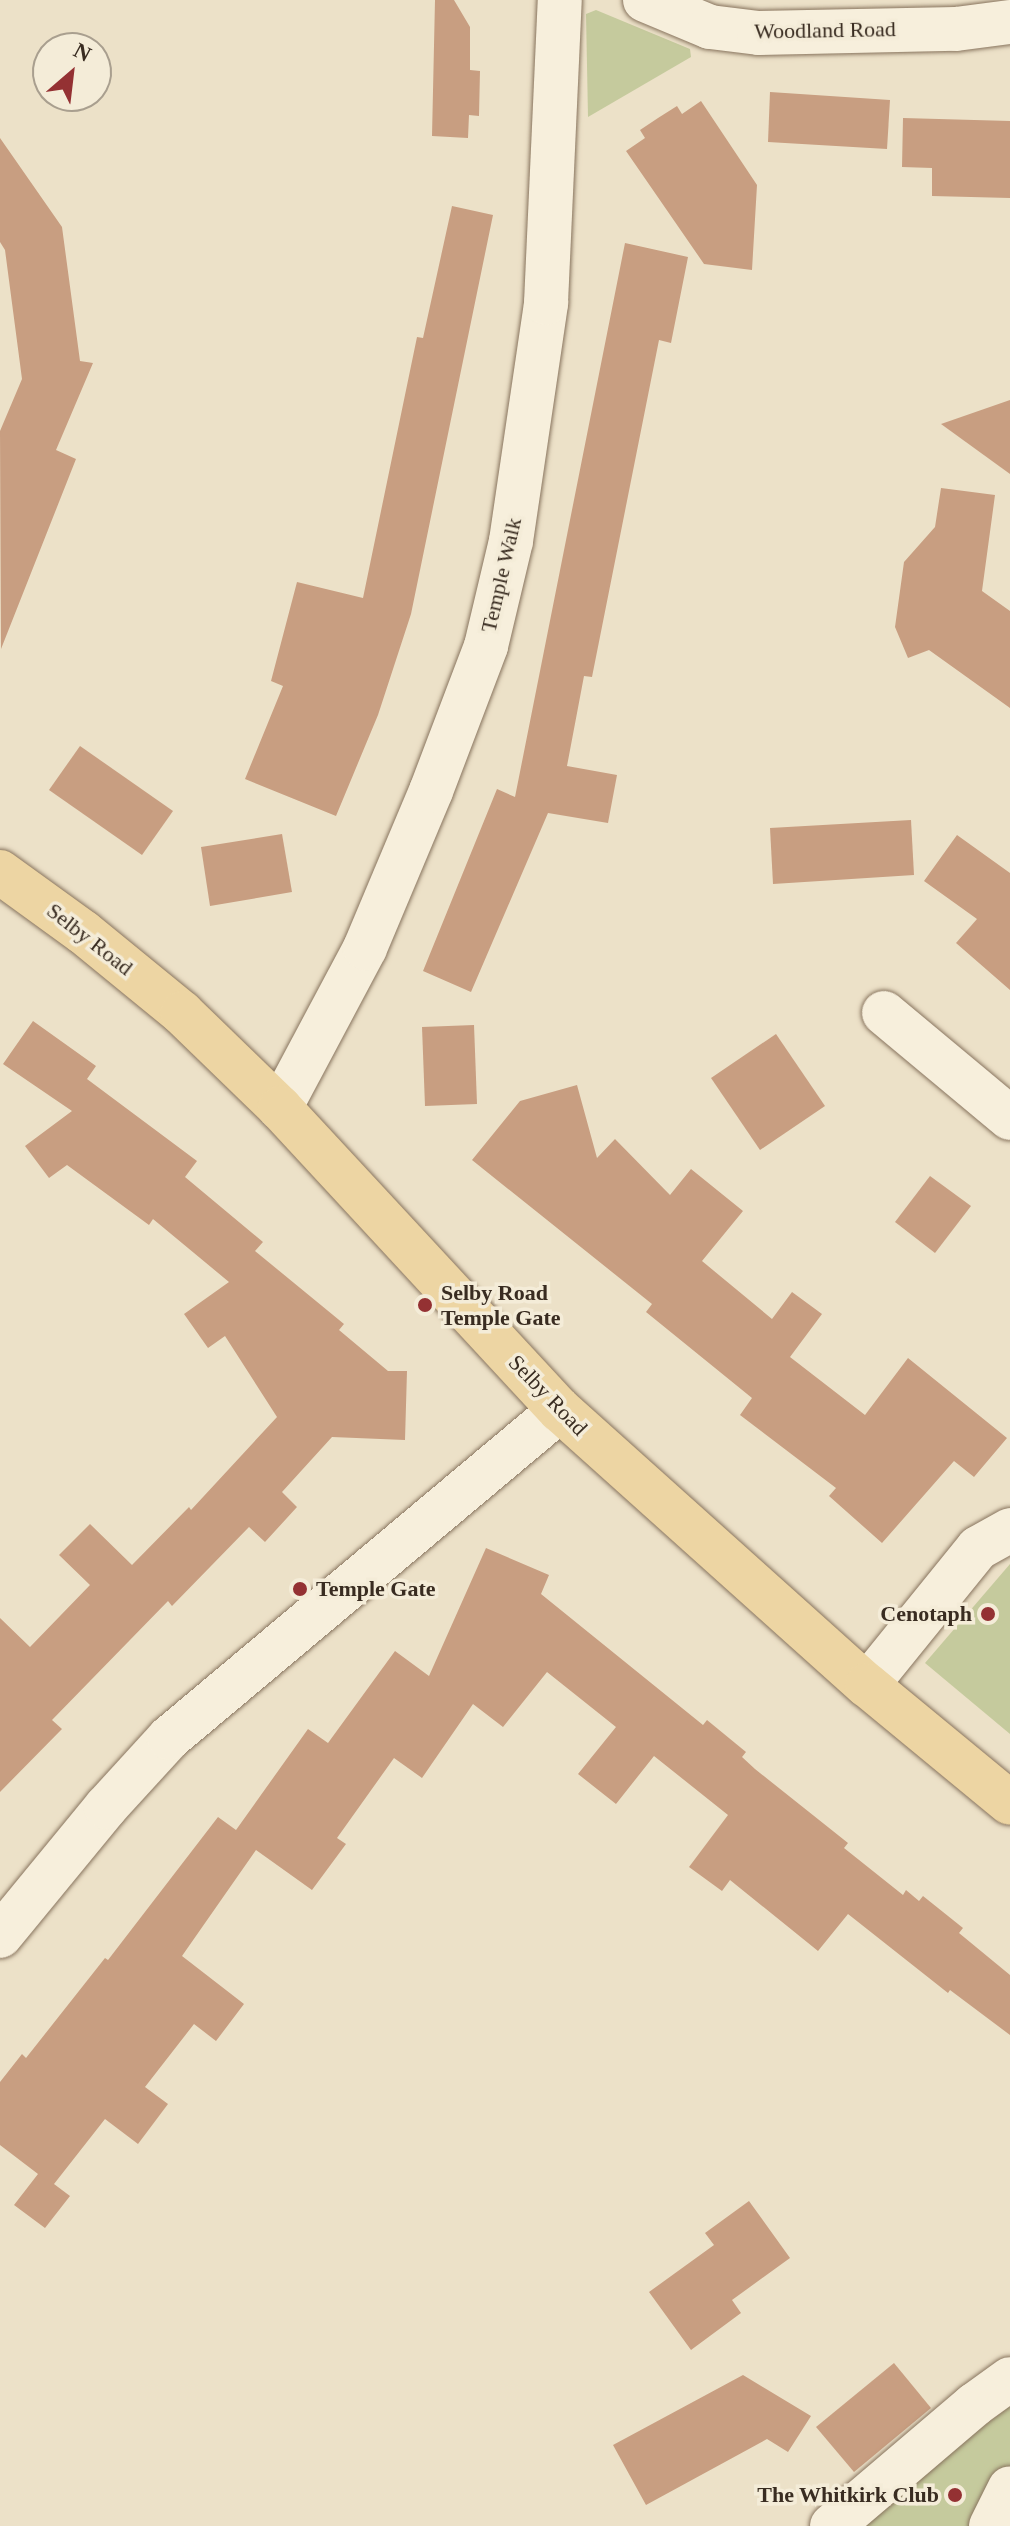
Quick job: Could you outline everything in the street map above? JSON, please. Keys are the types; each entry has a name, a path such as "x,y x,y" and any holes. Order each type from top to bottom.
{"main road":[{"name":"Selby Road","path":"0,872 83,932 182,1013 280,1108 560,1410 867,1685 1010,1803"}],"street":[{"name":"Temple Walk","path":"280,1108 365,948 431,791 486,646 511,541 546,303 560,0"},
{"name":"Woodland Road","path":"645,0 710,27 759,33 956,29 1010,22"},
{"path":"884,1013 1010,1118"},
{"path":"0,1936 106,1807 169,1738 560,1410"},
{"path":"867,1685 978,1548 1010,1530"},
{"path":"832,2526 974,2405 1010,2379"},
{"path":"991,2526 1010,2488"}],"green space":[{"path":"596,10 690,49 691,57 588,117 586,14"},
{"name":"Cenotaph","path":"1010,1564 1010,1734 925,1663"},
{"name":"The Whitkirk Club","path":"1010,2406 1010,2526 865,2526 934,2464"}],"building":[{"path":"435,0 454,0 470,27 470,70 480,71 479,116 469,115 468,138 432,136"},
{"path":"770,92 890,100 887,149 768,142"},
{"path":"701,101 757,185 752,270 704,264 626,151 645,138 640,130 658,118 677,106 682,114"},
{"path":"903,118 1010,121 1010,198 932,196 932,168 902,167"},
{"path":"0,138 62,227 80,361 93,363 56,450 76,459 1,649 0,431 22,379 5,250 0,242"},
{"path":"452,206 493,215 411,614 378,715 336,816 245,779 283,686 271,681 297,582 363,598 417,337 423,338"},
{"path":"625,243 688,257 671,343 659,340 592,677 584,676 567,766 617,775 608,823 548,813 471,992 423,971 497,789 515,797"},
{"path":"1010,400 1010,474 941,424"},
{"path":"941,488 995,495 982,591 1010,611 1010,708 929,650 908,658 895,627 904,562 935,527"},
{"path":"80,746 173,811 142,855 49,790"},
{"path":"911,820 914,875 773,884 770,828"},
{"path":"282,834 292,892 210,906 201,847"},
{"path":"957,835 1010,873 1010,990 956,943 977,919 924,881"},
{"path":"33,1021 96,1066 87,1079 197,1161 185,1177 263,1242 255,1251 344,1324 339,1330 388,1371 407,1371 405,1440 332,1437 282,1492 297,1507 265,1542 249,1527 172,1606 168,1601 52,1720 62,1729 0,1792 0,1618 30,1647 90,1585 59,1555 90,1524 132,1565 189,1507 191,1510 277,1417 225,1336 208,1348 184,1314 229,1282 153,1219 149,1225 67,1165 49,1178 25,1146 72,1111 3,1064"},
{"path":"474,1025 477,1104 425,1106 422,1027"},
{"path":"776,1034 825,1106 760,1150 711,1078"},
{"path":"577,1085 597,1158 615,1139 670,1195 691,1169 743,1211 702,1261 772,1319 792,1292 822,1314 790,1357 865,1415 908,1358 1007,1438 974,1477 954,1461 882,1543 829,1496 836,1488 740,1415 752,1398 646,1312 652,1304 472,1160 520,1101"},
{"path":"930,1176 971,1206 935,1253 895,1222"},
{"path":"486,1548 549,1575 541,1594 703,1725 707,1720 746,1752 742,1757 755,1769 848,1843 844,1848 903,1895 906,1890 919,1901 923,1896 963,1928 959,1933 1010,1975 1010,2035 950,1990 948,1993 848,1914 818,1951 730,1880 722,1891 689,1867 728,1815 654,1756 616,1804 578,1774 616,1727 547,1672 503,1727 473,1704 422,1778 394,1758 337,1838 346,1844 312,1890 256,1850 182,1956 244,2004 216,2041 194,2024 145,2087 168,2104 138,2144 105,2119 54,2184 70,2196 45,2228 14,2205 38,2174 0,2145 0,2082 22,2054 26,2058 105,1958 108,1960 218,1817 236,1830 308,1729 328,1743 395,1651 429,1676"},
{"path":"749,2201 790,2258 732,2300 741,2313 691,2350 649,2292 714,2245 705,2233"},
{"path":"894,2363 931,2408 854,2472 816,2427"},
{"path":"743,2375 811,2416 788,2452 767,2439 646,2505 613,2445"}],"place":[{"name":"Selby Road Temple Gate","path":"425,1305"},
{"name":"Temple Gate","path":"300,1589"},
{"name":"Cenotaph","path":"988,1614"},
{"name":"The Whitkirk Club","path":"955,2495"}]}
